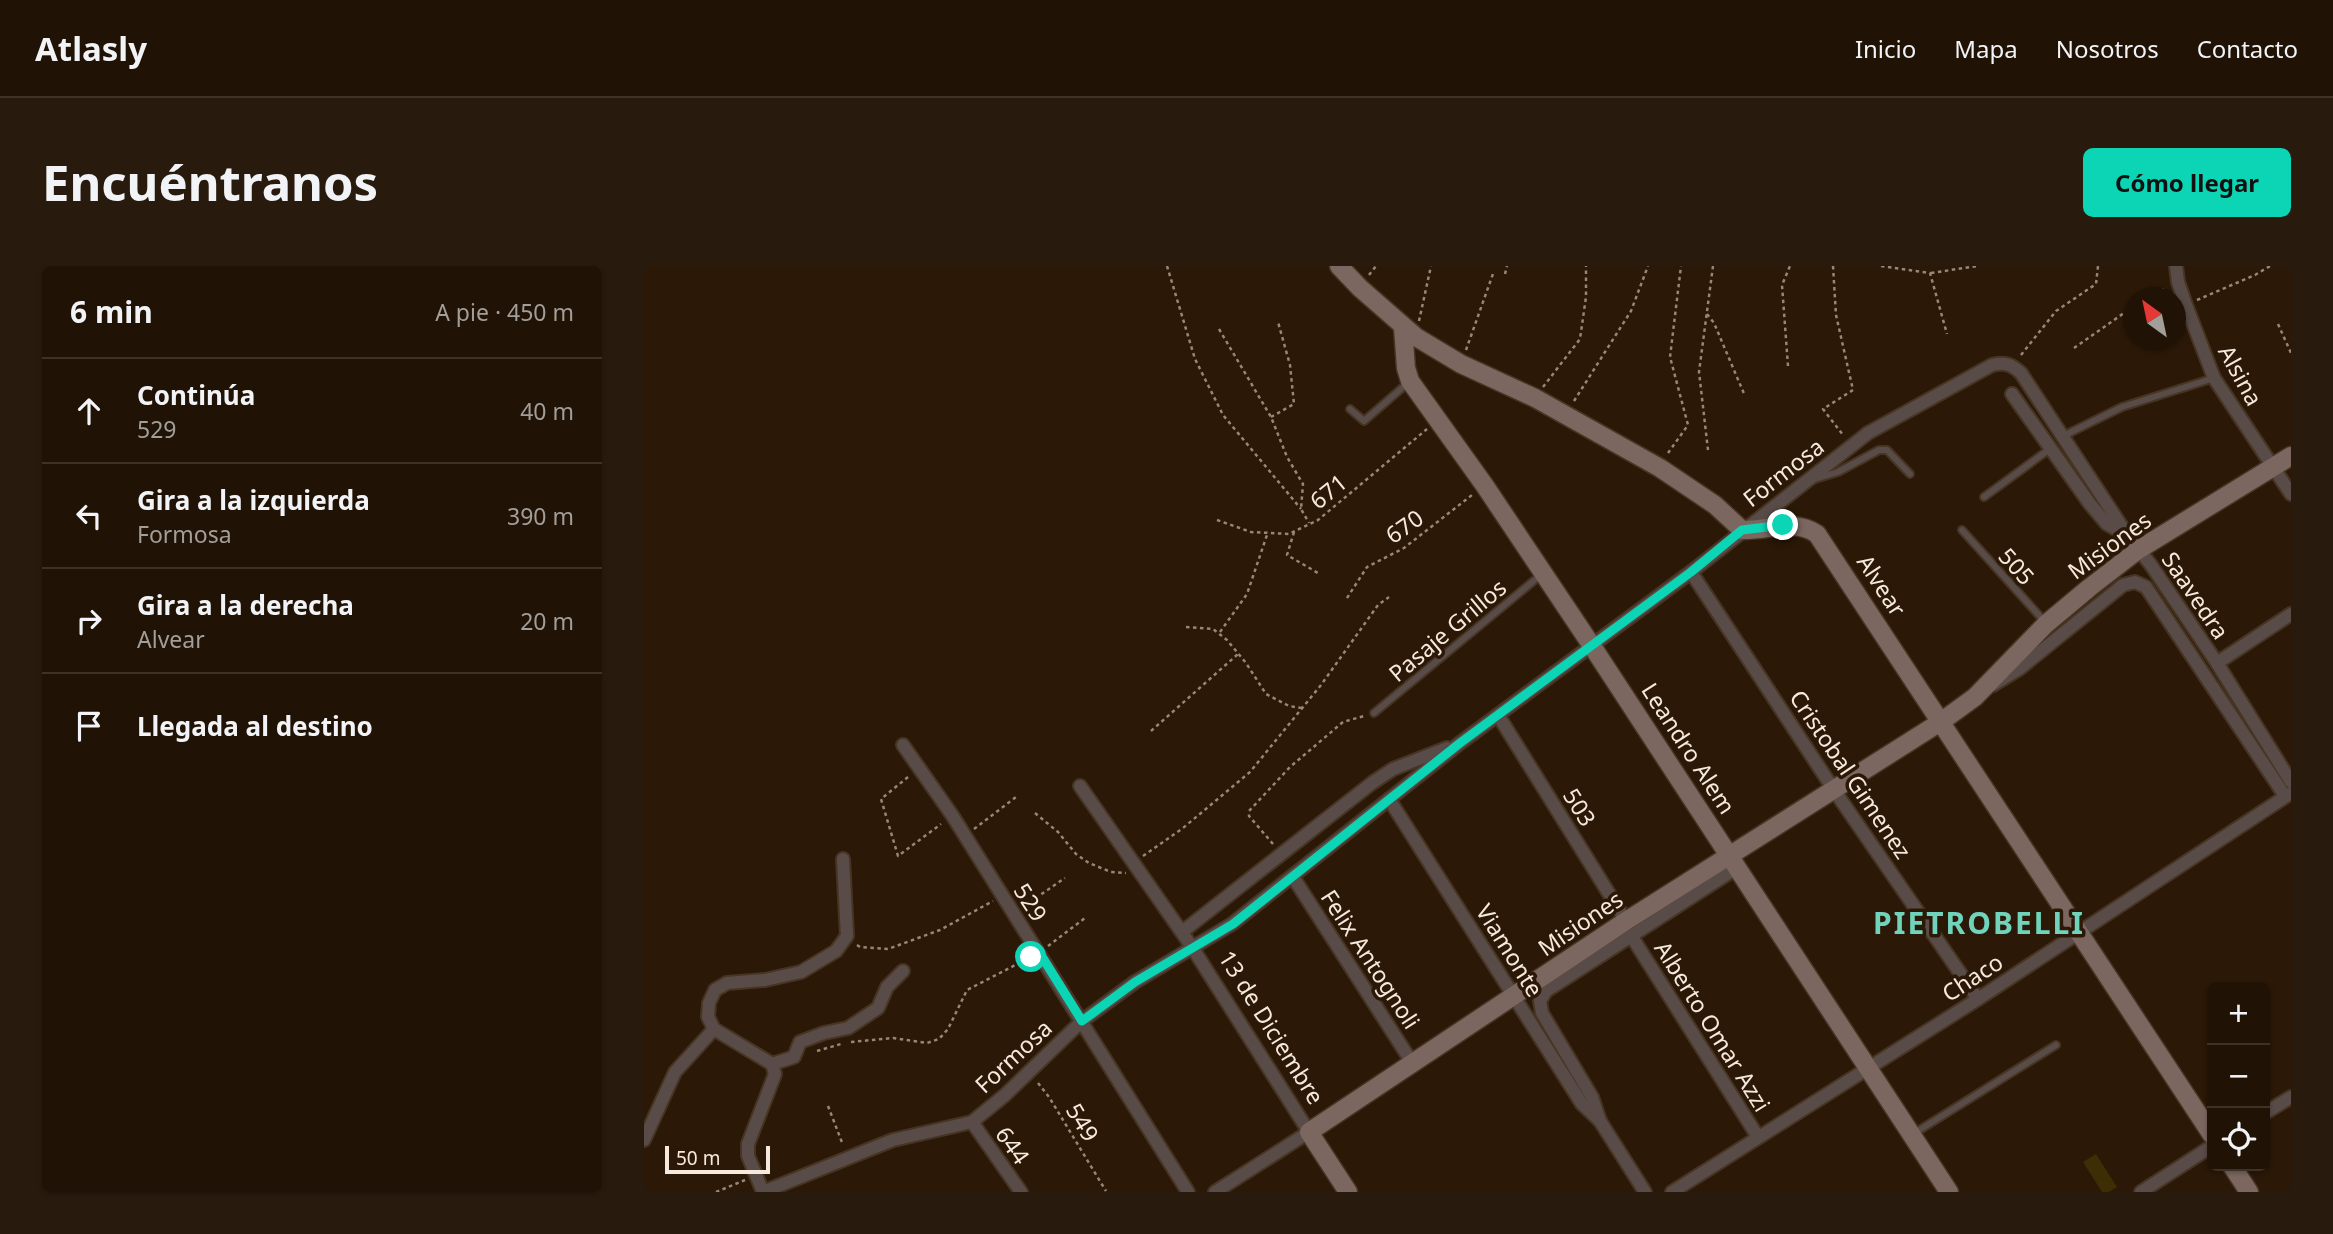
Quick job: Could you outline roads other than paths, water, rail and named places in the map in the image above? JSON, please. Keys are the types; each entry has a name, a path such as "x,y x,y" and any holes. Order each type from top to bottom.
{"street":[{"path":"1339,266 1410,332 1461,364 1535,398 1660,468 1715,505 1742,530"},
{"name":"Alsina","path":"2176,266 2178,282 2214,378 2291,494"},
{"name":"Leandro Alem","path":"1410,332 1406,368 1410,381 1439,419 1592,646 1949,1192"},
{"name":"Formosa","path":"763,1192 893,1140 972,1122 1082,1021 1135,982 1233,924 1460,743 1691,572 1868,433 1992,365 2003,363 2013,366"},
{"name":"Saavedra","path":"2013,366 2021,373 2133,543 2151,565 2217,663 2291,782"},
{"path":"2012,394 2090,504 2107,524 2133,543"},
{"name":"Misiones","path":"1975,697 2046,624 2089,587 2133,543 2274,468 2291,456"},
{"name":"Alvear","path":"1742,530 1797,525 1817,534 2207,1127"},
{"name":"Cristobal Gimenez","path":"1691,572 1834,790 1978,999"},
{"name":"Saavedra","path":"2135,582 2146,587 2288,794"},
{"name":"Misiones","path":"1215,1192 1515,997 1629,929 1734,861 1834,790 2019,669 2123,585 2135,582"},
{"path":"2217,663 2291,614"},
{"name":"503","path":"1499,715 1629,929"},
{"path":"1182,932 1372,783 1393,769 1460,743"},
{"name":"529","path":"903,745 952,815 1188,1192"},
{"name":"13 de Diciembre","path":"1080,786 1192,947 1348,1192"},
{"name":"Chaco","path":"1672,1192 1978,999 2288,794"},
{"name":"Viamonte","path":"1389,799 1582,1104 1600,1121"},
{"path":"763,1192 748,1156 748,1144 775,1074 772,1064 714,1029 708,1017 709,1003 715,990 727,983 765,980 801,972 836,951 847,936 843,859"},
{"name":"Felix Antognoli","path":"1293,877 1413,1064"},
{"name":"Misiones","path":"1540,1001 1546,991 1629,929"},
{"name":"Alberto Omar Azzi","path":"1629,929 1758,1137"},
{"path":"772,1064 794,1058 800,1042 848,1028 878,1008 887,987 903,971"},
{"name":"Viamonte","path":"1540,1001 1542,1013 1592,1097 1600,1121 1645,1192"},
{"path":"644,1140 675,1072 714,1029"},
{"path":"2270,1110 2291,1097"},
{"name":"644","path":"972,1122 1021,1192"},
{"path":"2141,1192 2207,1149"},
{"path":"2235,1171 2249,1192"}],"lane":[{"path":"2062,436 2122,407 2214,378"},
{"path":"1350,409 1364,421 1410,381"},
{"path":"1984,497 2051,448"},
{"path":"1806,481 1838,472 1879,450 1887,450 1910,474"},
{"name":"505","path":"1962,530 2046,624"},
{"name":"Pasaje Grillos","path":"1374,713 1543,573"},
{"path":"1912,1135 2056,1045"}],"district":[{"name":"PIETROBELLI","path":"1979,922"}]}
